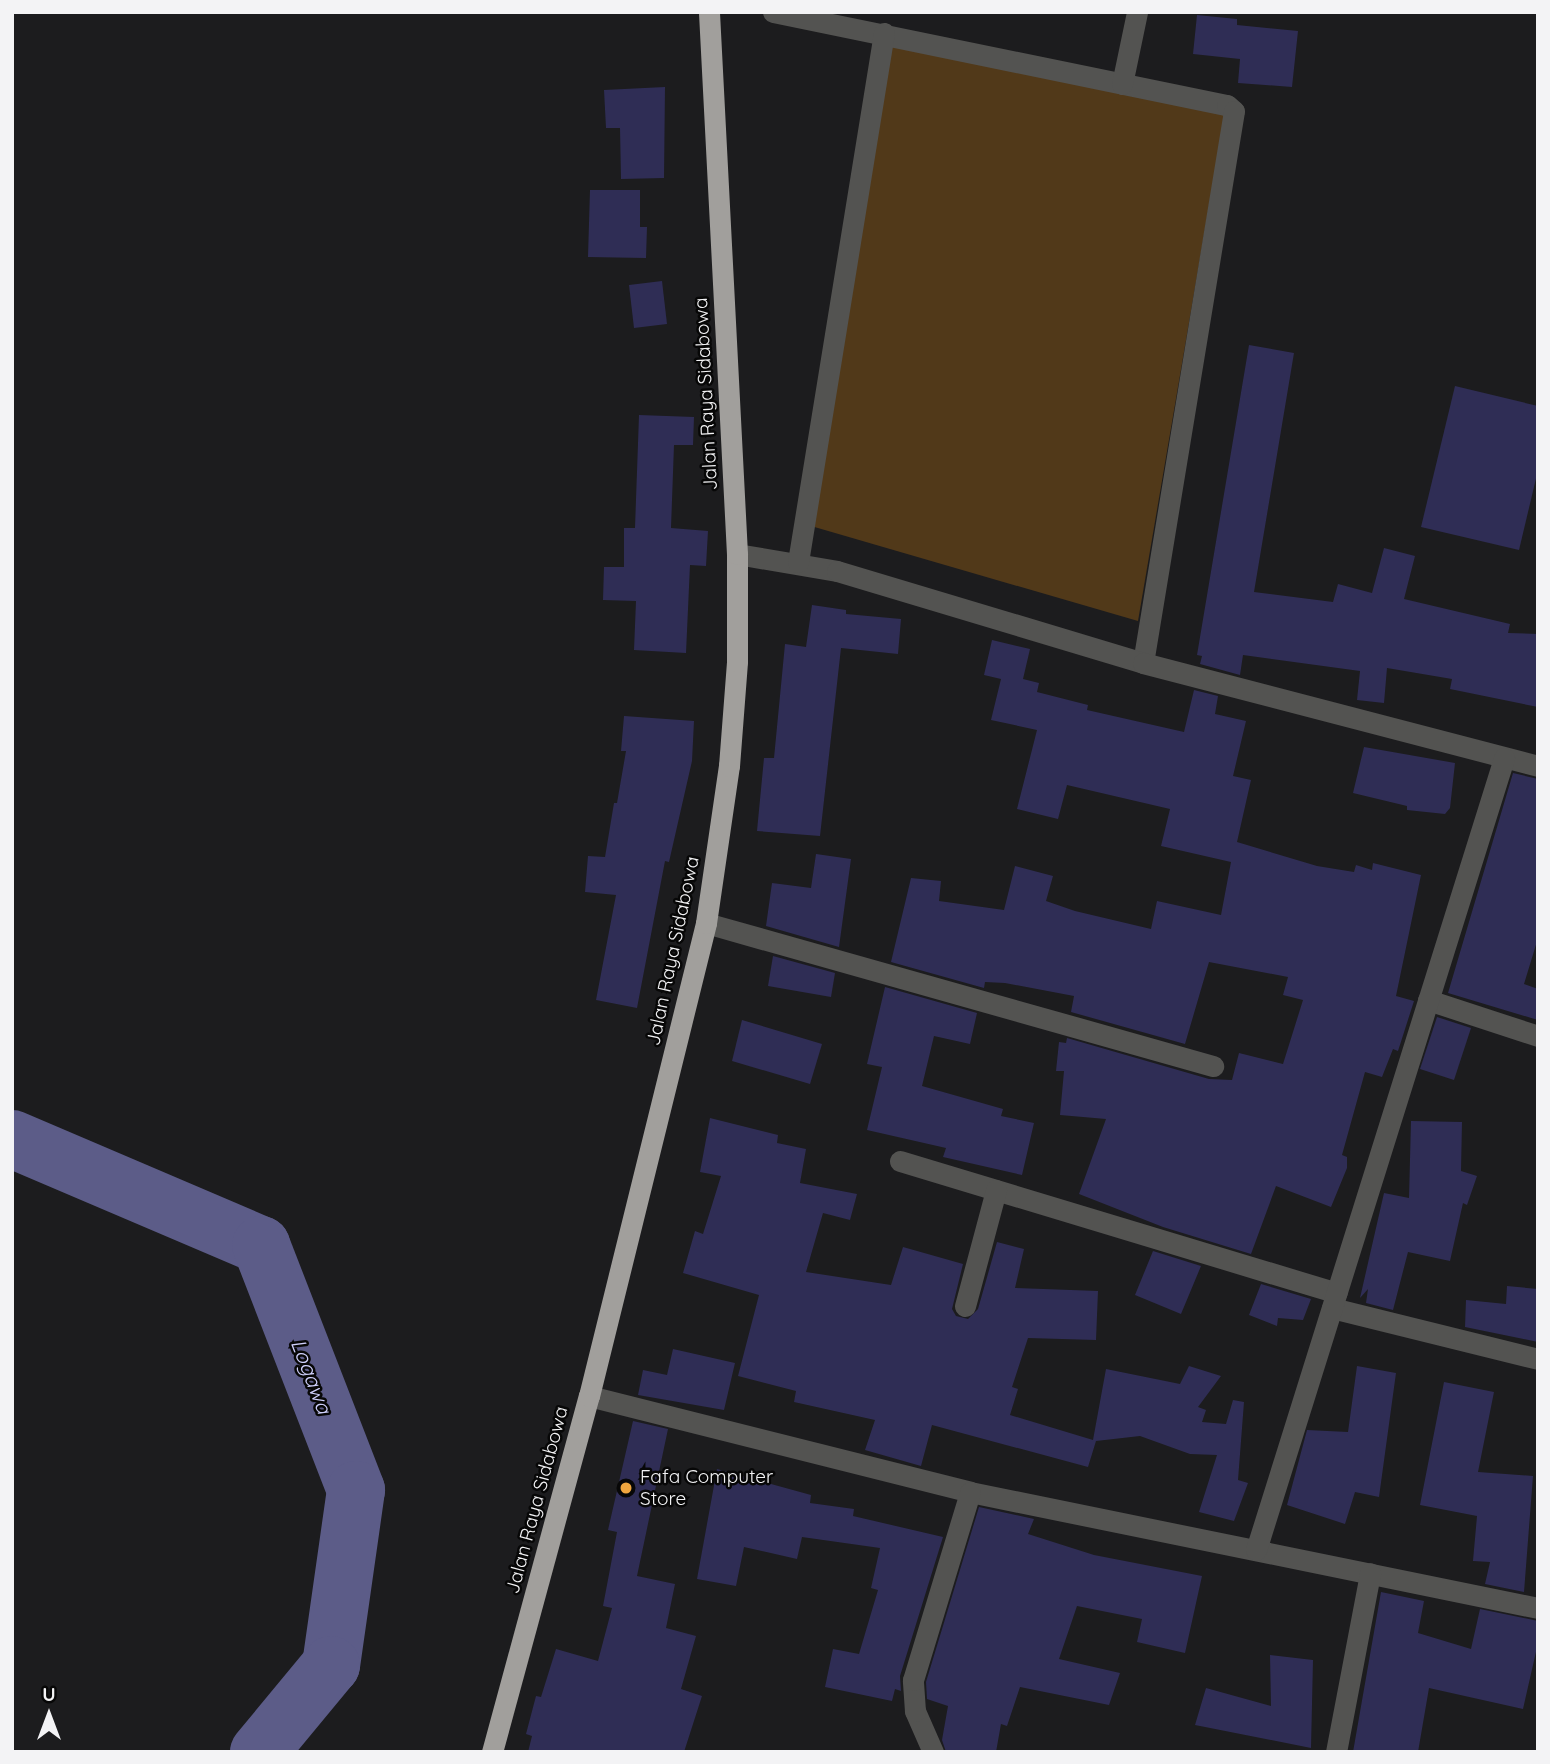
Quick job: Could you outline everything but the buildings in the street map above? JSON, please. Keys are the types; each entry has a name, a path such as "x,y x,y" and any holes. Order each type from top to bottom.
{"highway":[{"name":"Jalan Raya Sidabowa","path":"492,1752 589,1396 706,923 729,766 737,661 737,554 709,12"}],"street":[{"path":"774,12 1227,105 1234,111 1143,663"},
{"path":"1122,84 1137,12"},
{"path":"798,562 884,33"},
{"path":"737,554 798,562 1143,663 1538,766"},
{"path":"1256,1549 1504,758"},
{"path":"706,923 1213,1066"},
{"path":"1428,1000 1538,1036"},
{"path":"900,1161 1334,1300 1538,1359"},
{"path":"965,1306 996,1190"},
{"path":"589,1396 970,1492 1538,1608"},
{"path":"933,1752 915,1711 913,1680 970,1492"},
{"path":"1336,1752 1370,1573"}],"shaded area":[{"path":"888,43 1225,112 1138,621 811,526"}],"waterway":[{"name":"Logawa","path":"12,1139 261,1245 356,1490 331,1665 259,1752"}],"place":[{"name":"Fafa Computer Store","path":"626,1488"}]}
